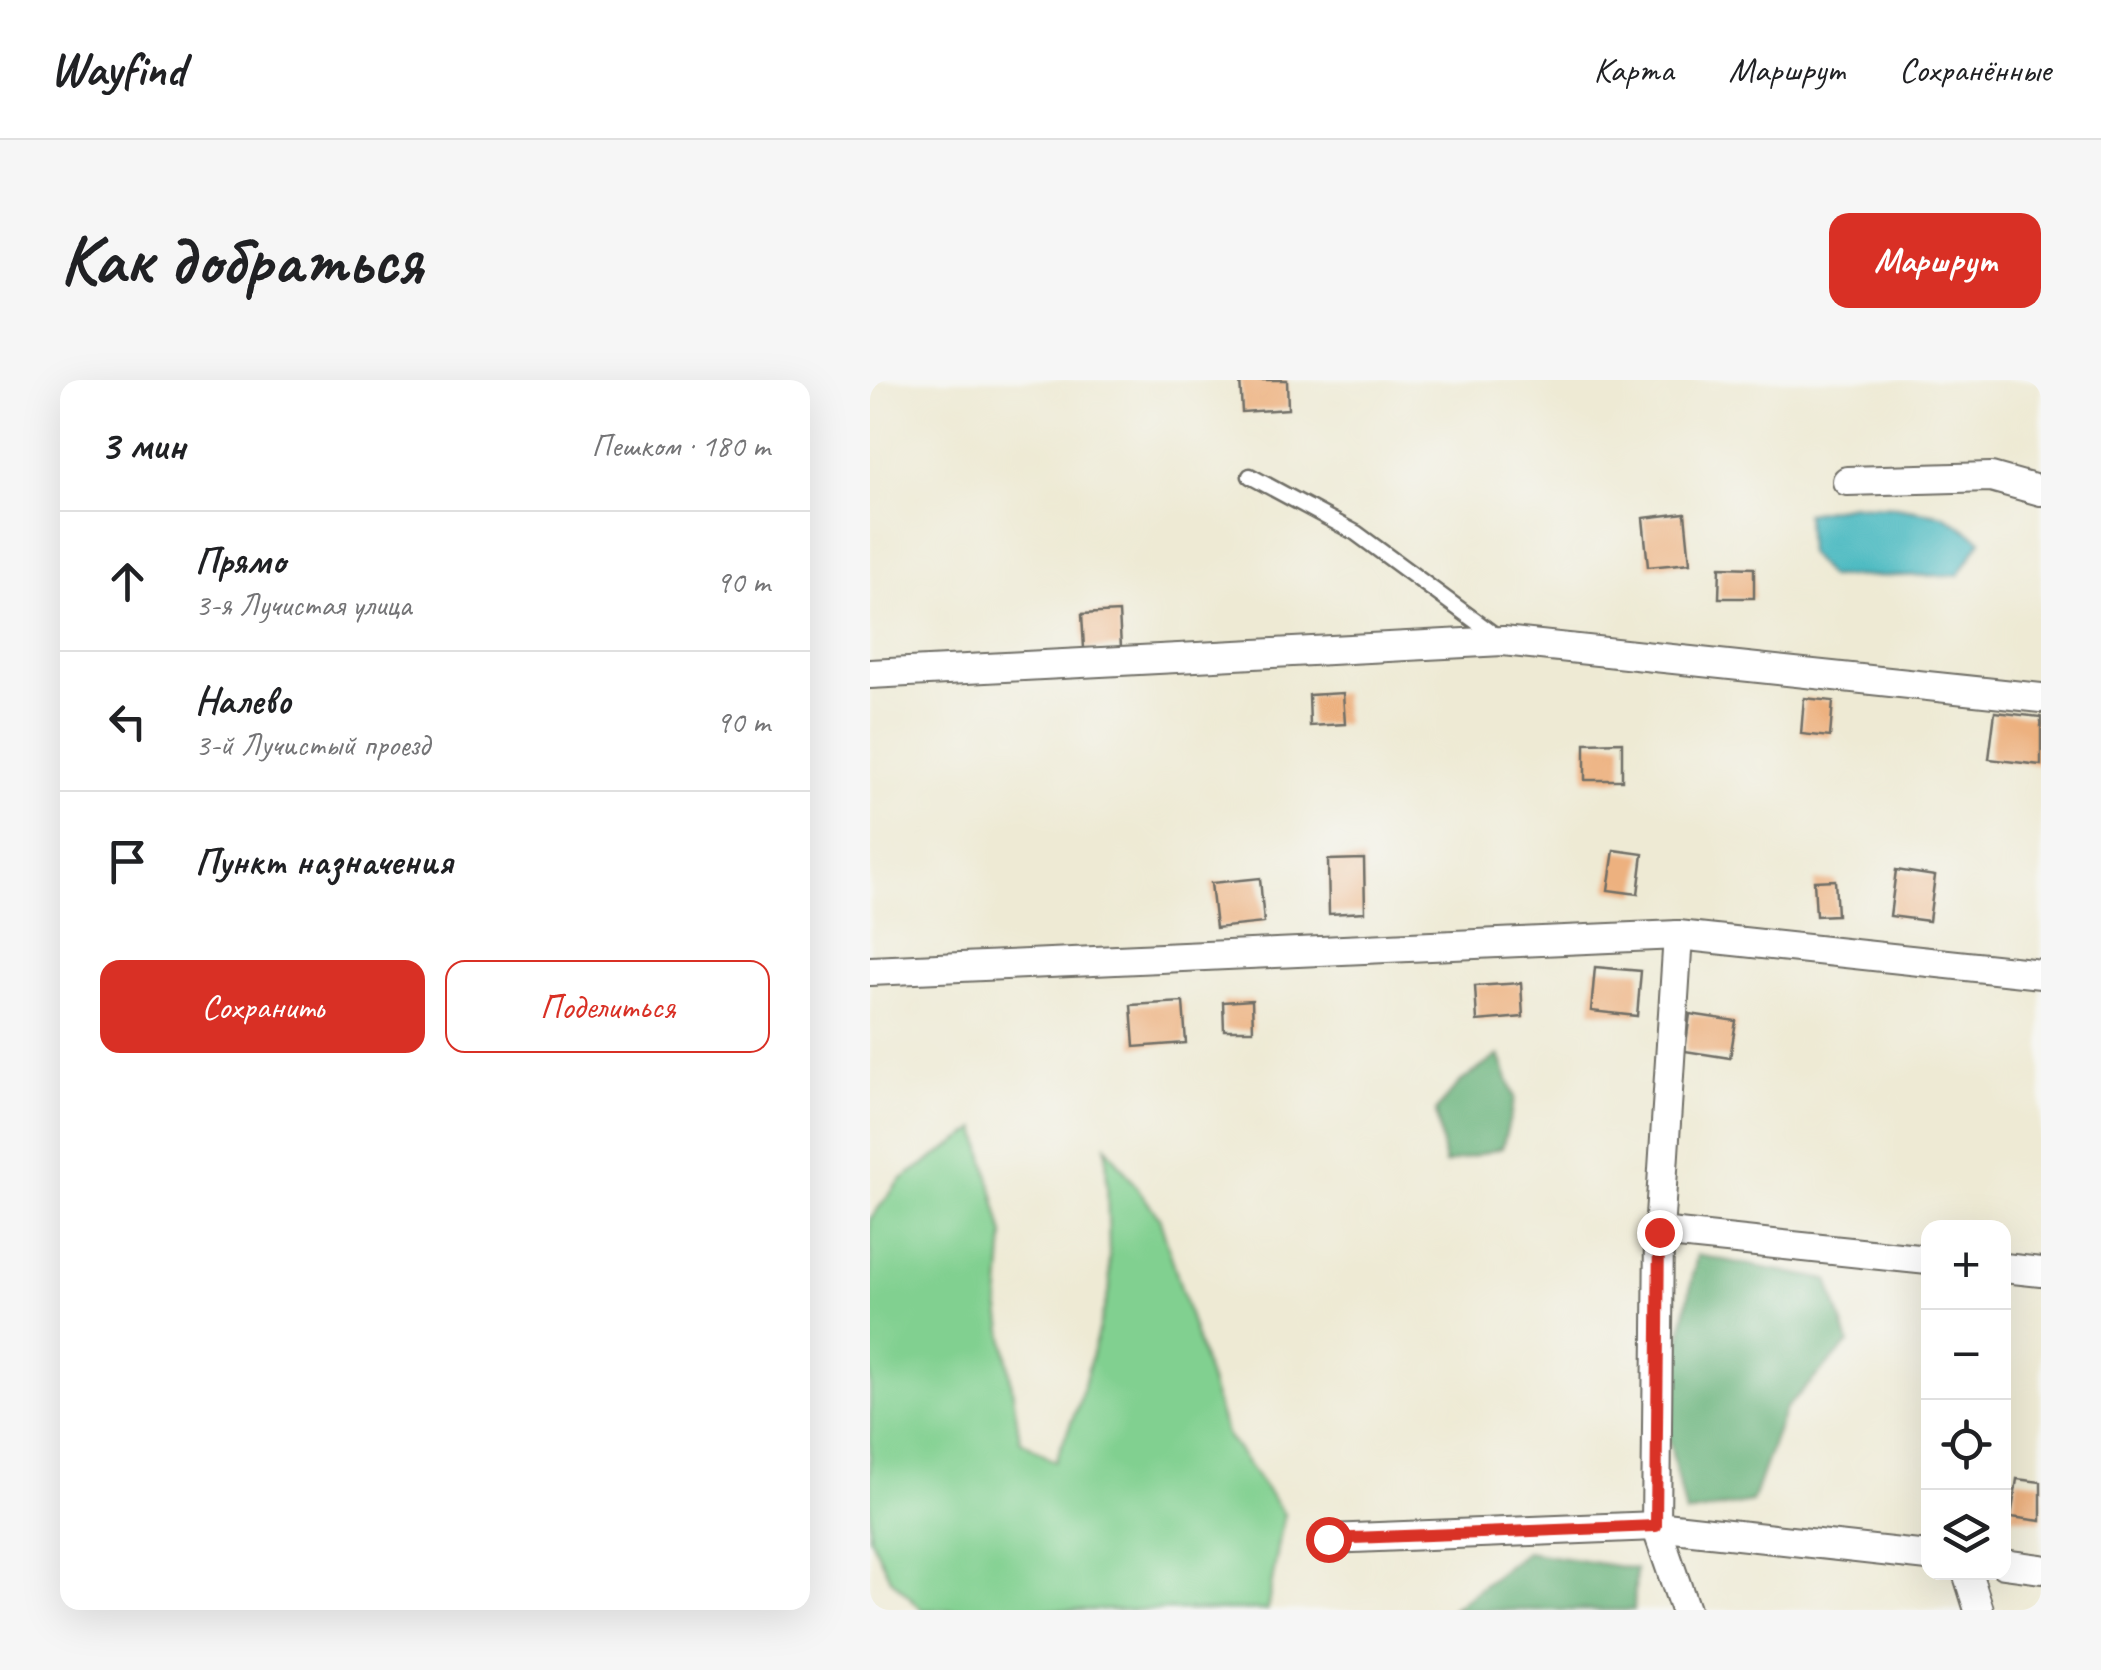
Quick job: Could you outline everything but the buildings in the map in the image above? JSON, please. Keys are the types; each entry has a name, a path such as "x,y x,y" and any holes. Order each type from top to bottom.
{"street":[{"path":"1847,481 1991,477 2041,491"},
{"path":"870,674 1503,641 2041,698"},
{"path":"1678,936 1659,1232 1656,1526 1685,1610"},
{"path":"870,971 1678,936 2041,974"},
{"path":"1659,1232 1921,1259"},
{"path":"2011,1269 2041,1272"},
{"path":"1328,1539 1656,1526 1921,1555"},
{"path":"2011,1565 2041,1569"},
{"path":"1970,1580 1979,1610"}],"lane":[{"path":"1250,476 1356,533 1503,641"}],"green space":[{"path":"1499,1055 1515,1098 1502,1148 1445,1164 1436,1111 1459,1083"},
{"path":"977,1129 1004,1235 999,1304 1020,1440 1055,1462 1079,1403 1110,1286 1106,1146 1159,1217 1226,1434 1284,1514 1267,1610 922,1610 890,1578 870,1537 870,1219 902,1179"},
{"path":"1697,1255 1828,1280 1849,1343 1785,1409 1752,1502 1686,1514 1664,1418"},
{"path":"1526,1552 1636,1569 1634,1610 1452,1610"}],"water":[{"path":"1852,505 1944,515 1981,540 1959,575 1829,577 1808,553 1806,513"}],"route":[{"path":"1328,1539 1656,1526 1659,1232"}]}
